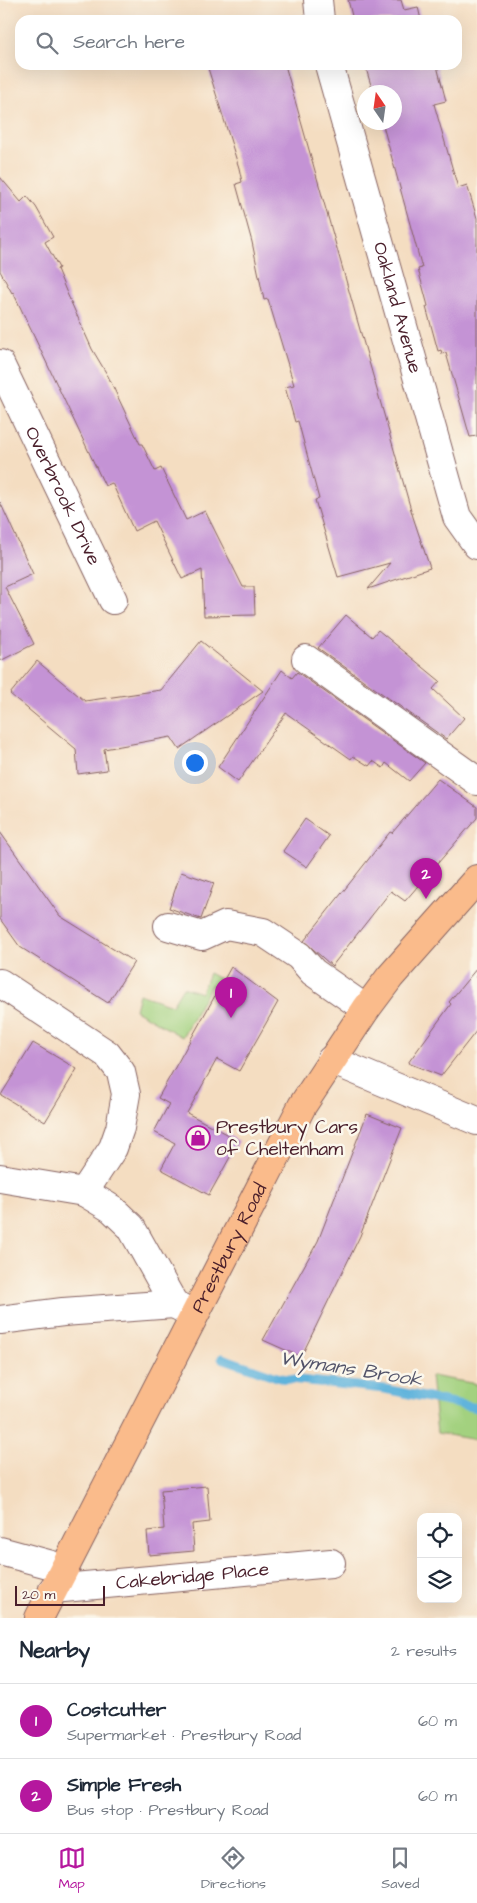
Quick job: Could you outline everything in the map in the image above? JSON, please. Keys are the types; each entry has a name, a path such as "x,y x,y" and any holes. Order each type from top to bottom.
{"main road":[{"name":"Prestbury Road","path":"39,1618 184,1309 280,1145 331,1060 366,1009 390,977 477,879"}],"street":[{"path":"318,0 320,15"},
{"name":"Oakland Avenue","path":"330,70 457,517 477,545"},
{"name":"Overbrook Drive","path":"0,364 113,600"},
{"path":"306,659 477,782"},
{"path":"168,926 202,936 226,925 263,932 299,956 313,972 366,1009"},
{"path":"0,983 106,1054 120,1072 126,1094 120,1128 113,1148 84,1192"},
{"path":"331,1060 477,1121"},
{"path":"0,1178 84,1192 112,1209 131,1227 184,1309"},
{"path":"0,1320 63,1312 184,1309"},
{"path":"0,1551 58,1579"},
{"name":"Cakebridge Place","path":"58,1579 332,1563"}],"green space":[{"path":"209,973 229,984 225,992 211,985 182,1037 135,1010 139,994 172,1005 183,987 201,993"},
{"path":"431,1376 477,1384 477,1440 437,1433"}],"building":[{"path":"348,0 401,0 404,10 418,7 420,15 352,15"},
{"path":"209,70 286,70 413,517 430,568 368,589 390,563 338,577 315,500 319,499 298,421 295,422 285,387 294,385 268,299 264,300 252,242 236,184 242,182"},
{"path":"366,70 438,70 446,101 434,104 458,188 467,185 477,218 477,436 470,437 446,353 442,354 441,350 438,351 418,269 422,268 384,130 402,130 402,85 371,85"},
{"path":"0,177 21,202 27,196 36,207 53,237 45,242 59,268 57,269 66,291 92,349 108,376 140,444 142,444 155,471 161,468 186,520 205,511 243,587 254,587 255,615 204,616 202,570 182,579 154,521 134,531 112,483 105,486 13,292 0,271"},
{"path":"0,502 33,574 5,587 34,644 0,661"},
{"path":"346,615 372,637 378,630 440,681 433,689 464,718 446,739 318,648"},
{"path":"201,641 263,691 179,749 171,737 104,749 107,770 78,774 76,749 10,694 37,661 85,701 161,690"},
{"path":"282,670 292,678 297,672 425,763 409,781 386,763 383,768 373,761 369,766 353,756 351,759 286,713 238,782 218,767"},
{"path":"438,779 477,807 477,818 405,901 391,891 332,966 304,941 390,832 392,833"},
{"path":"305,819 329,836 307,867 283,851"},
{"path":"0,832 60,916 134,962 108,1003 20,947 0,919"},
{"path":"181,872 214,883 201,919 169,908"},
{"path":"231,967 278,1002 239,1071 217,1059 187,1113 239,1141 209,1195 161,1169 175,1143 154,1132 169,1104 158,1098"},
{"path":"477,968 477,1030 441,1076 408,1063 451,1004 449,1002"},
{"path":"33,1043 77,1069 45,1122 1,1095"},
{"path":"367,1114 402,1128 360,1236 301,1357 263,1340 318,1241"},
{"path":"207,1486 210,1522 192,1524 194,1551 149,1555 147,1531 164,1529 161,1490"}],"waterway":[{"name":"Wymans Brook","path":"222,1358 280,1378 385,1389 477,1408"}],"place":[{"name":"Simple Fresh","path":"426,899"},
{"name":"Costcutter","path":"231,1018"},
{"name":"Prestbury Cars of Cheltenham","path":"198,1138"}]}
